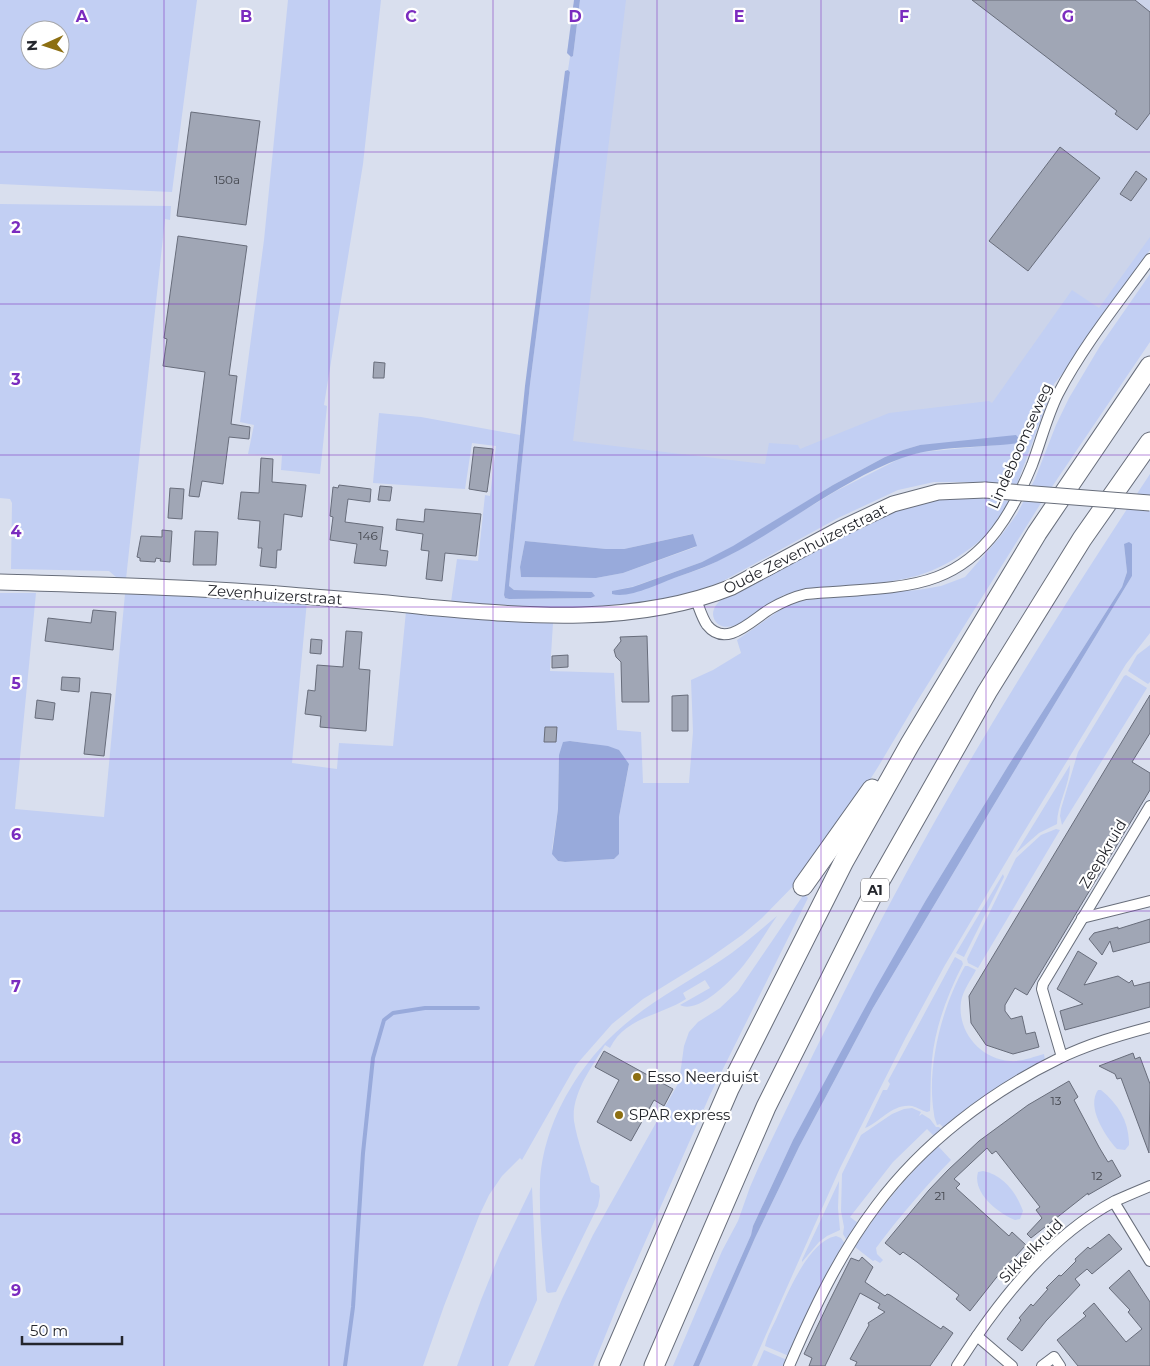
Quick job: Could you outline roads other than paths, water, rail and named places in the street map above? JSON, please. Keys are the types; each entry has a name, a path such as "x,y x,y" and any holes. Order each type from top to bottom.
{"highway":[{"path":"609,1366 728,1089 844,861 910,744 1037,533 1150,366"},
{"name":"A1","path":"654,1366 766,1107 877,886 987,692 1082,539 1150,442"},
{"path":"803,886 881,777 910,744"}],"street":[{"name":"Lindeboomseweg","path":"696,600 708,626 718,634 730,634 794,597 806,594 917,583 938,577 980,551 995,534 1009,513 1032,465 1049,414 1059,394 1110,314 1150,259"},
{"name":"Oude Zevenhuizerstraat","path":"550,616 577,616 628,611 663,607 696,600 732,587 893,504 938,492 985,490 1150,503"},
{"name":"Zevenhuizerstraat","path":"0,582 103,585 274,594 550,616"},
{"name":"Zeepkruid","path":"1062,1057 1042,989 1043,984 1150,806"},
{"path":"1082,918 1150,901"},
{"path":"789,1366 820,1298 849,1245 876,1206 903,1173 944,1135 978,1108 1016,1083 1062,1057 1150,1027"},
{"name":"Sikkelkruid","path":"957,1366 1007,1296 1049,1250 1083,1222 1114,1202 1150,1186"},
{"path":"1114,1202 1150,1261"},
{"path":"978,1336 1012,1366"},
{"path":"1042,1366 1054,1357 1060,1366"}],"waterway":[{"path":"345,1366 353,1307 363,1153 373,1058 384,1020 393,1013 425,1008 478,1008"}],"place":[{"name":"Esso Neerduist","path":"637,1077"},
{"name":"SPAR express","path":"619,1115"}]}
